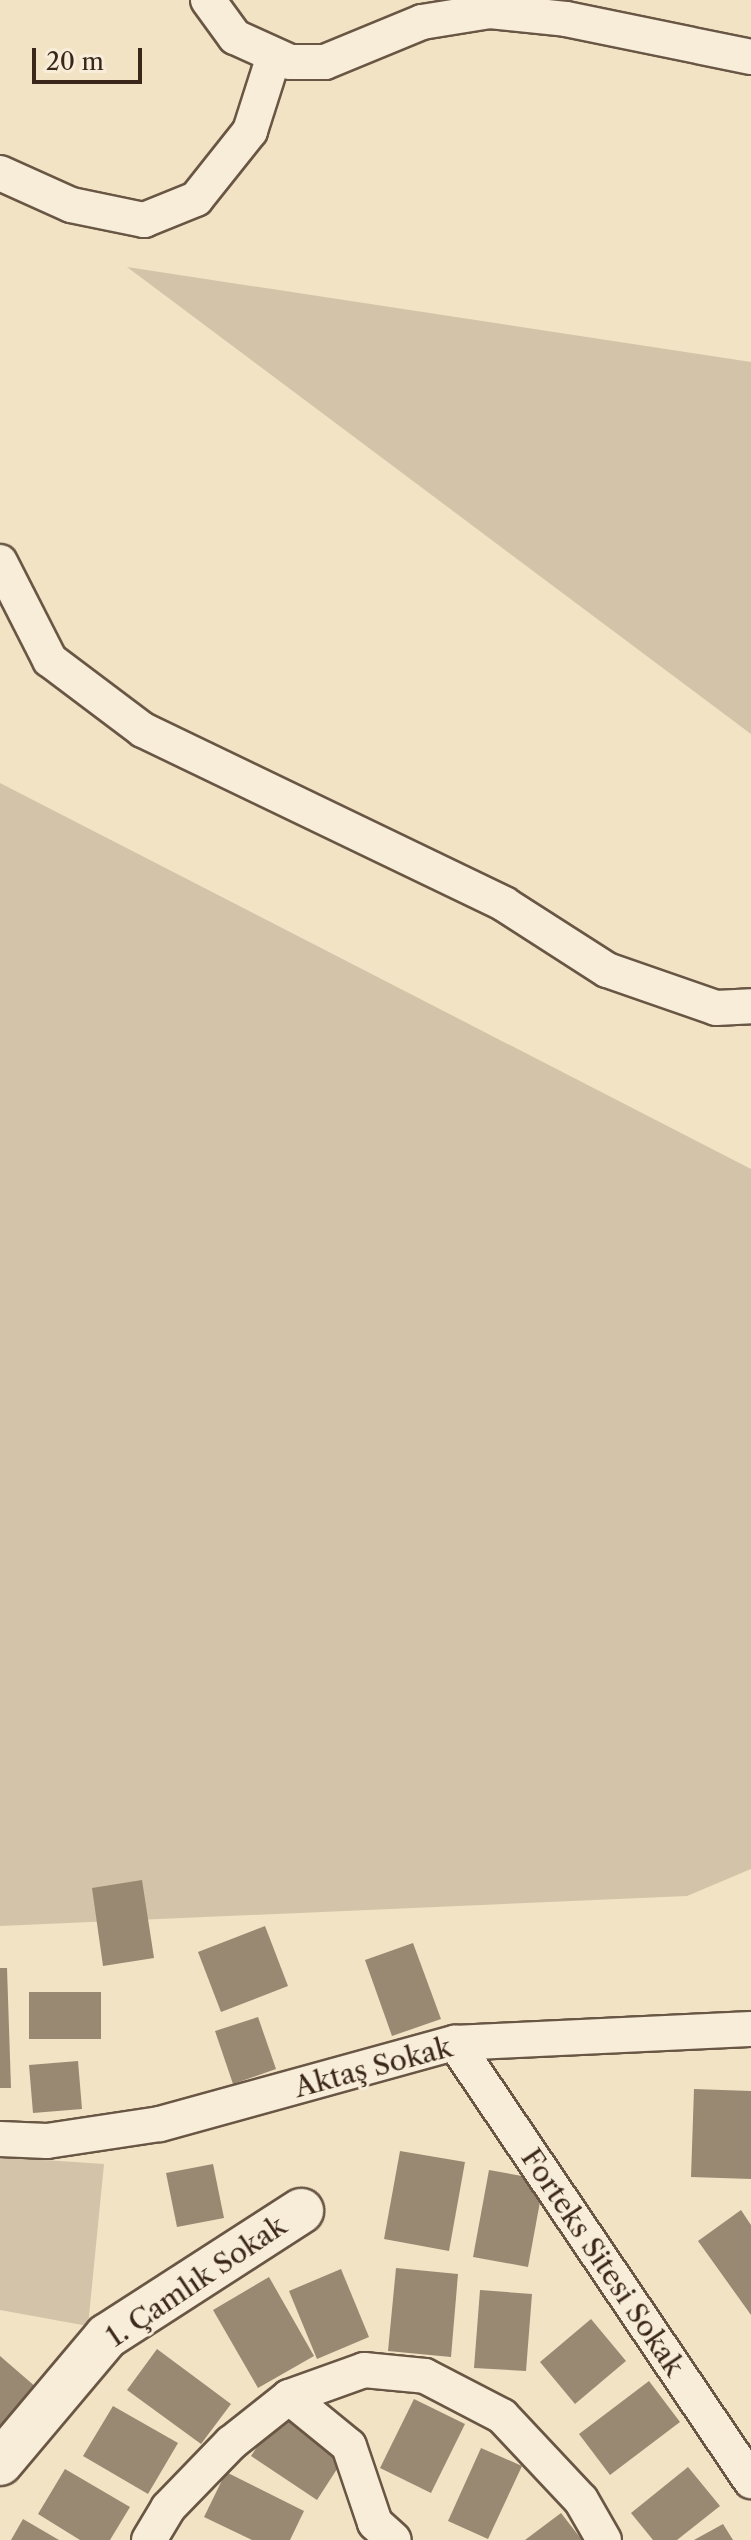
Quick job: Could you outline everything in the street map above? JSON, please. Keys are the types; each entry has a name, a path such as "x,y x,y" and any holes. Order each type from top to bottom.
{"street":[{"path":"208,0 235,37 273,59 325,62 422,22 490,11 541,14 751,57"},
{"path":"0,173 71,205 144,220 196,199 250,131 273,59"},
{"path":"0,562 50,660 143,730 504,904 607,970 716,1008 751,1006"},
{"name":"Aktaş Sokak","path":"0,2139 47,2141 160,2124 455,2043 751,2029"},
{"name":"Forteks Sitesi Sokak","path":"455,2043 751,2481"},
{"name":"1. Çamlık Sokak","path":"0,2463 107,2336 301,2211"},
{"path":"149,2540 168,2508 231,2443 289,2397 364,2370 425,2376 502,2416 581,2500 604,2540"},
{"path":"289,2397 349,2446 385,2532"}],"shaded area":[{"path":"127,267 751,362 751,734"},
{"path":"0,783 751,1169 751,1869 687,1896 0,1926"},
{"path":"0,2157 104,2164 88,2326 0,2310"}],"building":[{"path":"142,1880 154,1958 103,1966 92,1888"},
{"path":"265,1926 288,1986 221,2012 198,1952"},
{"path":"413,1943 441,2019 392,2036 365,1960"},
{"path":"0,1968 7,1968 11,2088 0,2088"},
{"path":"29,1992 101,1992 101,2039 29,2039"},
{"path":"258,2017 276,2069 233,2084 215,2031"},
{"path":"78,2061 82,2109 33,2113 29,2065"},
{"path":"694,2089 751,2091 751,2179 691,2177"},
{"path":"400,2151 465,2162 449,2251 384,2239"},
{"path":"213,2164 224,2218 177,2227 166,2173"},
{"path":"489,2170 544,2180 528,2267 473,2257"},
{"path":"741,2210 751,2225 751,2315 698,2241"},
{"path":"396,2268 458,2274 451,2357 388,2351"},
{"path":"341,2269 369,2337 317,2359 289,2291"},
{"path":"269,2277 314,2356 258,2388 213,2310"},
{"path":"480,2290 532,2294 526,2371 474,2368"},
{"path":"591,2319 626,2361 575,2404 540,2362"},
{"path":"157,2349 231,2404 201,2444 127,2390"},
{"path":"0,2356 37,2388 0,2429"},
{"path":"649,2381 680,2422 610,2475 579,2434"},
{"path":"414,2399 465,2424 431,2493 380,2468"},
{"path":"113,2406 178,2443 148,2494 83,2456"},
{"path":"282,2409 348,2452 317,2500 251,2456"},
{"path":"481,2448 522,2466 488,2539 448,2521"},
{"path":"688,2467 720,2506 677,2540 653,2540 631,2513"},
{"path":"65,2469 130,2507 110,2540 80,2540 38,2514"},
{"path":"226,2472 304,2511 290,2540 252,2540 204,2517"},
{"path":"561,2513 582,2540 525,2540"},
{"path":"23,2519 59,2540 11,2540"},
{"path":"723,2524 733,2540 694,2540"}]}
